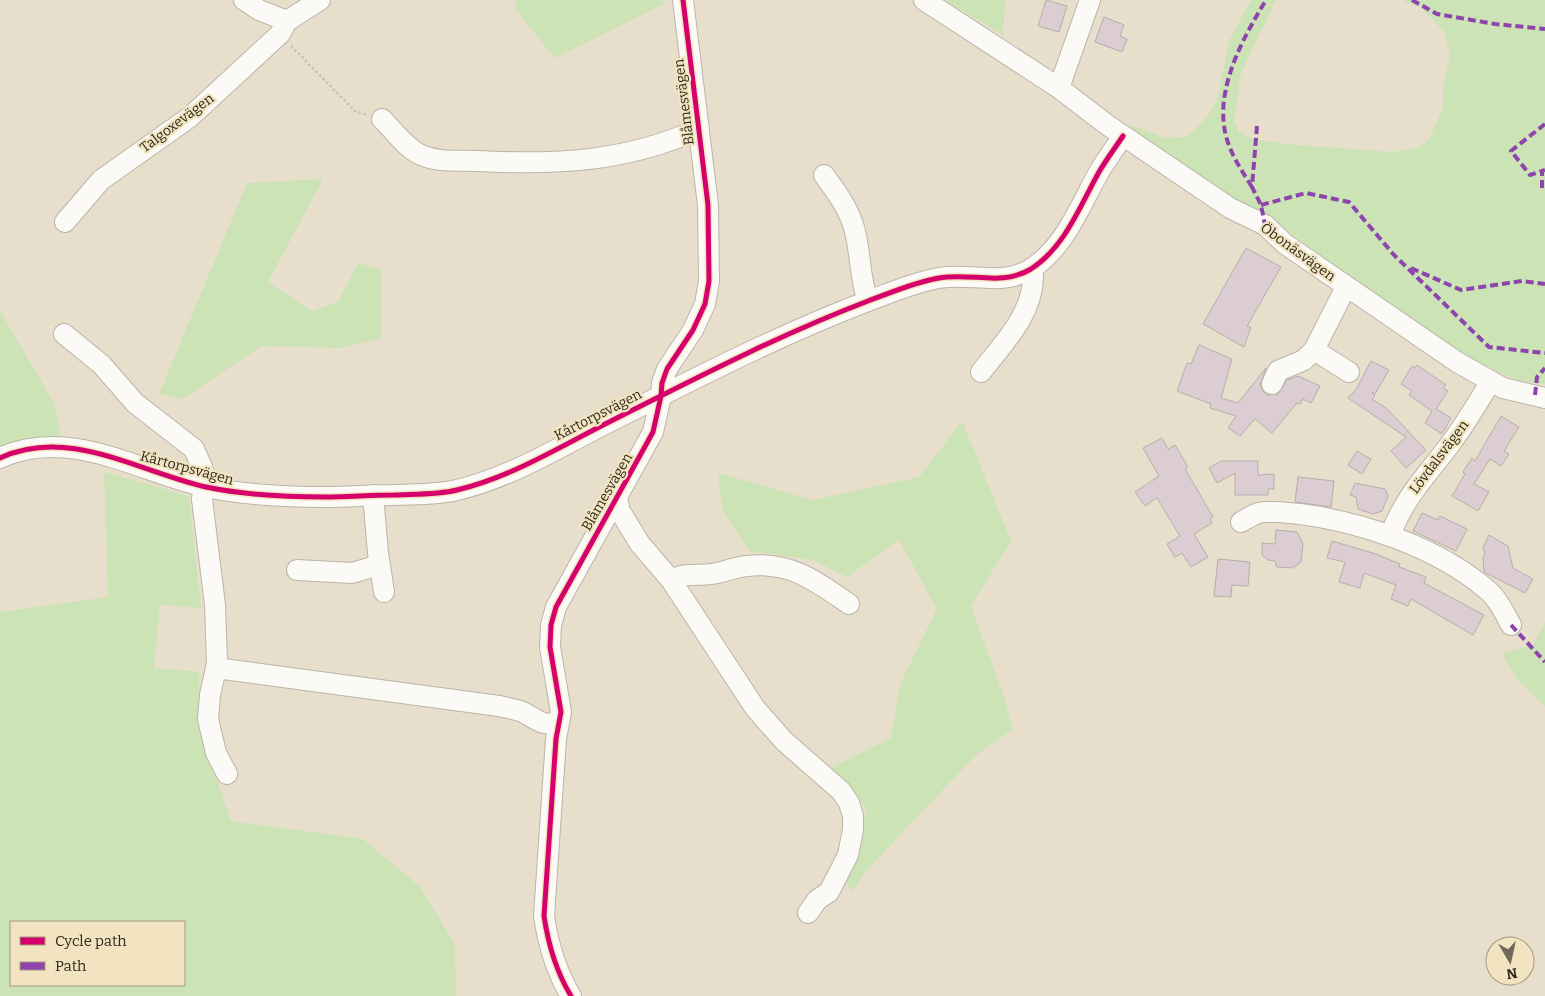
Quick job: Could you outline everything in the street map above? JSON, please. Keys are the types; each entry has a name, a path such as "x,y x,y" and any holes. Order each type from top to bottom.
{"street":[{"path":"244,0 284,28"},
{"name":"Talgoxevägen","path":"65,222 101,180 190,117 284,28 320,0"},
{"name":"Blåmesvägen","path":"571,996 563,983 548,936 544,916 545,878 552,821 559,721 559,698 550,647 551,625 556,607 574,572 653,432 662,383 667,369 693,330 705,304 709,281 708,206 683,0"},
{"name":"Öbonäsvägen","path":"924,0 1059,88 1123,136 1230,208 1265,225 1285,244 1457,362 1502,388 1545,398"},
{"path":"1059,88 1090,0"},
{"name":"Blåmesvägen","path":"382,119 417,153 442,161 544,163 609,158 682,137 699,129"},
{"name":"Kårtorpsvägen","path":"0,458 13,452 50,446 78,449 116,458 138,467 203,486 236,493 278,496 374,495 454,490 498,478 732,360 868,301 938,278 964,276 990,280 1005,279 1017,276 1032,268 1046,258 1061,241 1101,168 1123,136"},
{"path":"824,175 849,214 856,236 859,268 868,301"},
{"path":"982,372 1025,312 1032,293 1034,278 1032,268"},
{"path":"1272,384 1278,371 1304,360 1314,350 1346,287"},
{"name":"Kårtorpsvägen","path":"64,334 101,364 135,403 194,449 205,478 202,499 215,605 216,668 208,719 216,753 227,774"},
{"path":"1314,350 1348,372"},
{"name":"Lövdalsvägen","path":"1390,536 1403,506 1419,482 1451,443 1491,381"},
{"path":"374,495 379,565 384,592"},
{"name":"Blåmesvägen","path":"617,498 620,510 640,544 671,580 755,708 784,740 841,791 849,803 853,816 853,830 848,855 829,892 817,900 808,913"},
{"path":"1242,522 1258,513 1286,513 1319,517 1390,536 1437,556 1486,588 1499,604 1511,625"},
{"path":"298,570 317,569 352,573 379,565"},
{"path":"671,580 680,574 713,574 738,567 764,566 798,572 814,579 849,604"},
{"path":"216,668 499,706 520,711 541,723 550,725 559,721"}],"path":[{"path":"284,28 355,111 382,119"}],"green space":[{"path":"516,0 662,0 664,4 555,58 515,9"},
{"path":"944,0 1005,0 1003,35"},
{"path":"1251,0 1276,0 1241,73 1234,120 1239,132 1250,138 1284,144 1392,152 1417,148 1429,140 1443,107 1443,88 1450,54 1444,32 1421,8 1402,0 1545,0 1545,384 1519,381 1461,354 1342,274 1274,219 1247,209 1127,127 1136,126 1164,138 1187,137 1208,116 1217,101 1229,41"},
{"path":"323,179 268,282 312,311 338,302 358,263 382,270 382,338 340,348 261,346 183,399 159,394 247,183"},
{"path":"0,311 54,403 62,439 0,450"},
{"path":"962,421 1011,541 971,606 1004,697 1013,729 976,755 867,870 853,892 845,880 856,851 867,808 829,769 891,738 900,684 937,609 899,540 847,577 813,560 750,551 722,509 718,473 813,500 919,477"},
{"path":"104,472 189,496 201,608 160,605 154,668 199,672 201,735 231,821 363,839 419,886 455,944 456,996 0,996 0,612 108,597"},
{"path":"1545,622 1545,706 1515,677 1502,653 1533,645"}],"building":[{"path":"1046,0 1067,6 1059,32 1038,26"},
{"path":"1104,17 1124,25 1120,36 1127,39 1122,52 1095,42"},
{"path":"1246,248 1281,267 1247,326 1251,327 1244,347 1203,324"},
{"path":"1199,345 1232,359 1221,398 1238,403 1266,368 1260,385 1267,395 1278,394 1287,380 1298,376 1320,386 1311,403 1303,399 1300,404 1297,403 1272,433 1255,419 1240,436 1228,428 1236,416 1210,408 1211,404 1177,391 1187,363 1191,364"},
{"path":"1371,361 1389,370 1375,394 1372,392 1375,396 1372,399 1386,408 1426,450 1406,468 1391,451 1406,437 1348,398 1357,388"},
{"path":"1417,365 1446,385 1443,388 1448,391 1436,409 1451,418 1442,434 1425,423 1432,411 1409,395 1412,391 1401,384 1412,366 1415,368"},
{"path":"1501,416 1519,427 1504,451 1509,454 1501,466 1490,459 1474,484 1489,492 1478,511 1452,496 1465,474 1463,472 1472,458 1475,461"},
{"path":"1162,438 1168,449 1175,445 1188,467 1185,469 1213,517 1210,519 1212,523 1194,534 1208,557 1191,567 1182,553 1175,557 1167,544 1180,536 1157,498 1145,506 1135,492 1159,476 1143,448"},
{"path":"1357,451 1371,459 1362,474 1348,465"},
{"path":"1221,461 1258,461 1258,475 1274,474 1274,489 1268,489 1268,495 1235,495 1235,473 1217,483 1209,468"},
{"path":"1298,477 1334,481 1331,507 1295,502"},
{"path":"1355,483 1385,489 1388,496 1382,511 1373,514 1358,509 1356,497 1350,495"},
{"path":"1422,513 1438,520 1440,516 1467,529 1456,551 1413,531"},
{"path":"1276,530 1297,532 1303,544 1301,562 1293,568 1277,567 1275,561 1268,560 1262,555 1262,543 1275,544"},
{"path":"1489,535 1508,546 1513,568 1533,579 1525,593 1484,572 1483,558 1485,553 1483,547"},
{"path":"1332,541 1376,554 1400,564 1399,567 1426,577 1424,583 1484,615 1473,635 1411,599 1408,606 1391,599 1396,585 1364,573 1360,588 1339,582 1345,562 1327,558"},
{"path":"1218,559 1250,562 1248,586 1232,585 1231,597 1214,596"}],"marked path":[{"path":"1252,187 1237,163 1228,143 1223,119 1224,101 1227,83 1240,48 1266,0"},
{"path":"1412,0 1437,14 1495,24 1545,29"},
{"path":"1545,124 1511,151 1530,175 1545,170"},
{"path":"1257,126 1252,187 1261,205 1265,225"},
{"path":"1542,171 1542,188"},
{"path":"1261,205 1306,193 1349,202 1394,255 1489,347 1545,353"},
{"path":"1411,268 1461,290 1522,281 1545,284"},
{"path":"1535,395 1537,377 1545,368"},
{"path":"1511,625 1545,662"}],"cycle path":[{"path":"571,996 561,978 554,958 544,916 556,739 561,712 550,647 551,625 556,607 653,432 662,383 667,369 693,330 705,304 709,281 708,205 683,0"},
{"path":"0,458 26,449 52,447 78,449 104,455 206,487 250,494 280,496 334,497 426,494 449,492 477,484 536,460 674,389 770,343 868,301 912,285 939,278 1008,277 1031,269 1043,260 1071,225 1099,172 1123,136"}]}
